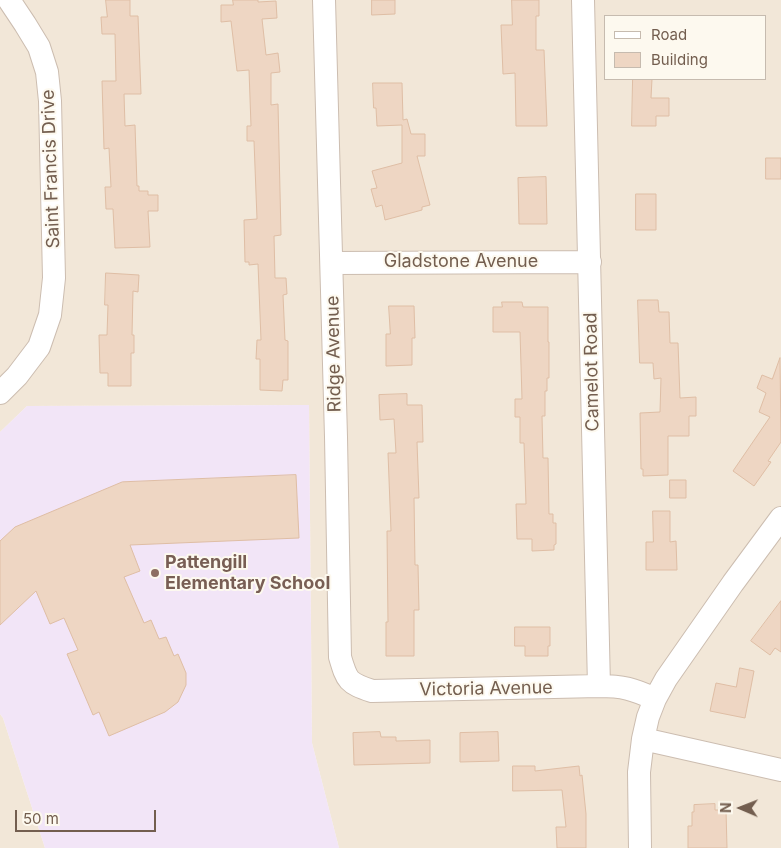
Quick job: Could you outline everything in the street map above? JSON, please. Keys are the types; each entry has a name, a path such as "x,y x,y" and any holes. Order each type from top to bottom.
{"street":[{"name":"Saint Francis Drive","path":"0,392 17,376 39,347 50,315 54,278 50,102 47,72 39,47 9,0"},
{"name":"Ridge Avenue","path":"324,0 332,263 340,657 345,676 356,686 372,691"},
{"name":"Camelot Road","path":"583,0 599,686"},
{"name":"Gladstone Avenue","path":"332,263 590,262"},
{"path":"640,848 639,772 643,739 648,717 655,699 666,679 781,518"},
{"name":"Victoria Avenue","path":"372,691 599,686"},
{"path":"599,686 619,686 655,699"},
{"path":"643,739 781,770"}],"shaded area":[{"path":"0,0 781,0 781,848 339,848 312,743 309,405 27,406 0,432"},
{"name":"Pattengill Elementary School","path":"309,405 312,743 339,848 45,848 3,718 0,714 0,432 27,406"},
{"path":"0,714 3,718 45,848 0,848"}],"building":[{"path":"106,0 130,0 130,16 138,16 141,94 124,94 125,126 135,125 137,186 139,186 139,191 148,191 148,195 158,195 158,211 148,211 150,247 115,248 113,209 106,209 105,187 111,187 109,148 104,149 102,81 116,81 115,34 102,34 101,17 107,17"},
{"path":"233,0 276,1 277,18 262,19 266,55 278,53 280,72 271,73 271,105 278,104 281,235 274,236 275,278 286,278 287,294 283,295 285,340 288,341 288,380 283,380 282,391 260,390 260,359 256,359 257,340 261,340 258,264 249,265 249,262 245,262 244,220 257,219 254,141 247,141 247,126 251,126 249,70 237,71 231,21 221,22 221,5 233,5"},
{"path":"372,0 395,0 395,14 372,15"},
{"path":"512,0 539,0 539,16 536,16 536,50 544,50 547,126 516,126 515,73 503,74 501,25 512,25"},
{"path":"633,80 652,80 651,98 669,98 669,116 656,116 656,126 632,126"},
{"path":"373,83 402,83 403,120 407,119 411,134 425,134 425,156 417,156 430,205 422,207 422,210 385,220 382,205 376,207 371,189 377,188 372,171 402,163 402,125 377,126"},
{"path":"766,158 781,158 781,179 766,179"},
{"path":"546,177 547,224 519,224 518,178"},
{"path":"636,194 656,194 656,230 636,230"},
{"path":"106,273 139,275 138,292 133,291 132,335 134,335 134,353 131,353 131,386 108,386 108,373 100,373 99,335 107,335 108,305 105,305"},
{"path":"638,300 658,300 659,312 669,312 670,343 678,343 680,398 696,397 696,416 689,416 689,436 668,436 668,475 643,476 643,469 641,469 640,413 660,412 661,378 654,379 653,363 640,363"},
{"path":"502,302 522,302 523,307 548,307 549,378 547,378 547,391 545,391 545,416 542,416 543,458 548,458 549,514 553,514 553,523 556,523 556,544 554,545 554,550 532,551 532,539 517,539 516,504 526,504 524,443 520,443 520,417 515,417 515,399 522,399 520,332 493,332 493,307 502,307"},
{"path":"389,306 414,306 415,338 412,338 412,365 386,366 386,334 390,334"},
{"path":"780,358 781,442 768,461 771,462 754,486 733,471 770,417 759,412 766,393 757,388 762,375 772,379"},
{"path":"407,394 407,405 422,405 423,442 417,442 419,498 414,498 415,565 418,565 419,610 414,610 414,656 386,656 386,622 388,622 387,531 391,531 388,453 396,453 394,419 380,420 379,395"},
{"path":"296,475 299,538 130,545 140,571 124,577 144,623 151,620 159,639 166,637 174,656 178,654 186,673 186,685 178,702 165,712 109,736 99,712 93,715 67,654 78,650 64,618 50,624 36,591 0,625 0,541 15,527 122,482"},
{"path":"670,480 686,480 686,498 670,498"},
{"path":"653,511 670,511 670,542 676,541 677,570 646,570 646,542 653,542"},
{"path":"781,601 781,652 775,648 770,655 751,641"},
{"path":"515,627 550,627 548,656 525,656 525,646 515,646"},
{"path":"740,668 754,671 745,718 710,711 716,683 736,687"},
{"path":"380,732 381,737 396,737 396,741 430,740 430,763 354,765 353,733"},
{"path":"498,732 499,761 460,762 460,733"},
{"path":"513,766 535,766 535,771 579,766 580,776 582,775 586,814 586,848 557,848 556,827 566,827 562,790 513,791"},
{"path":"715,804 715,810 726,810 727,848 688,848 688,826 692,826 694,805"}],"place":[{"name":"Pattengill Elementary School","path":"155,573"}]}
